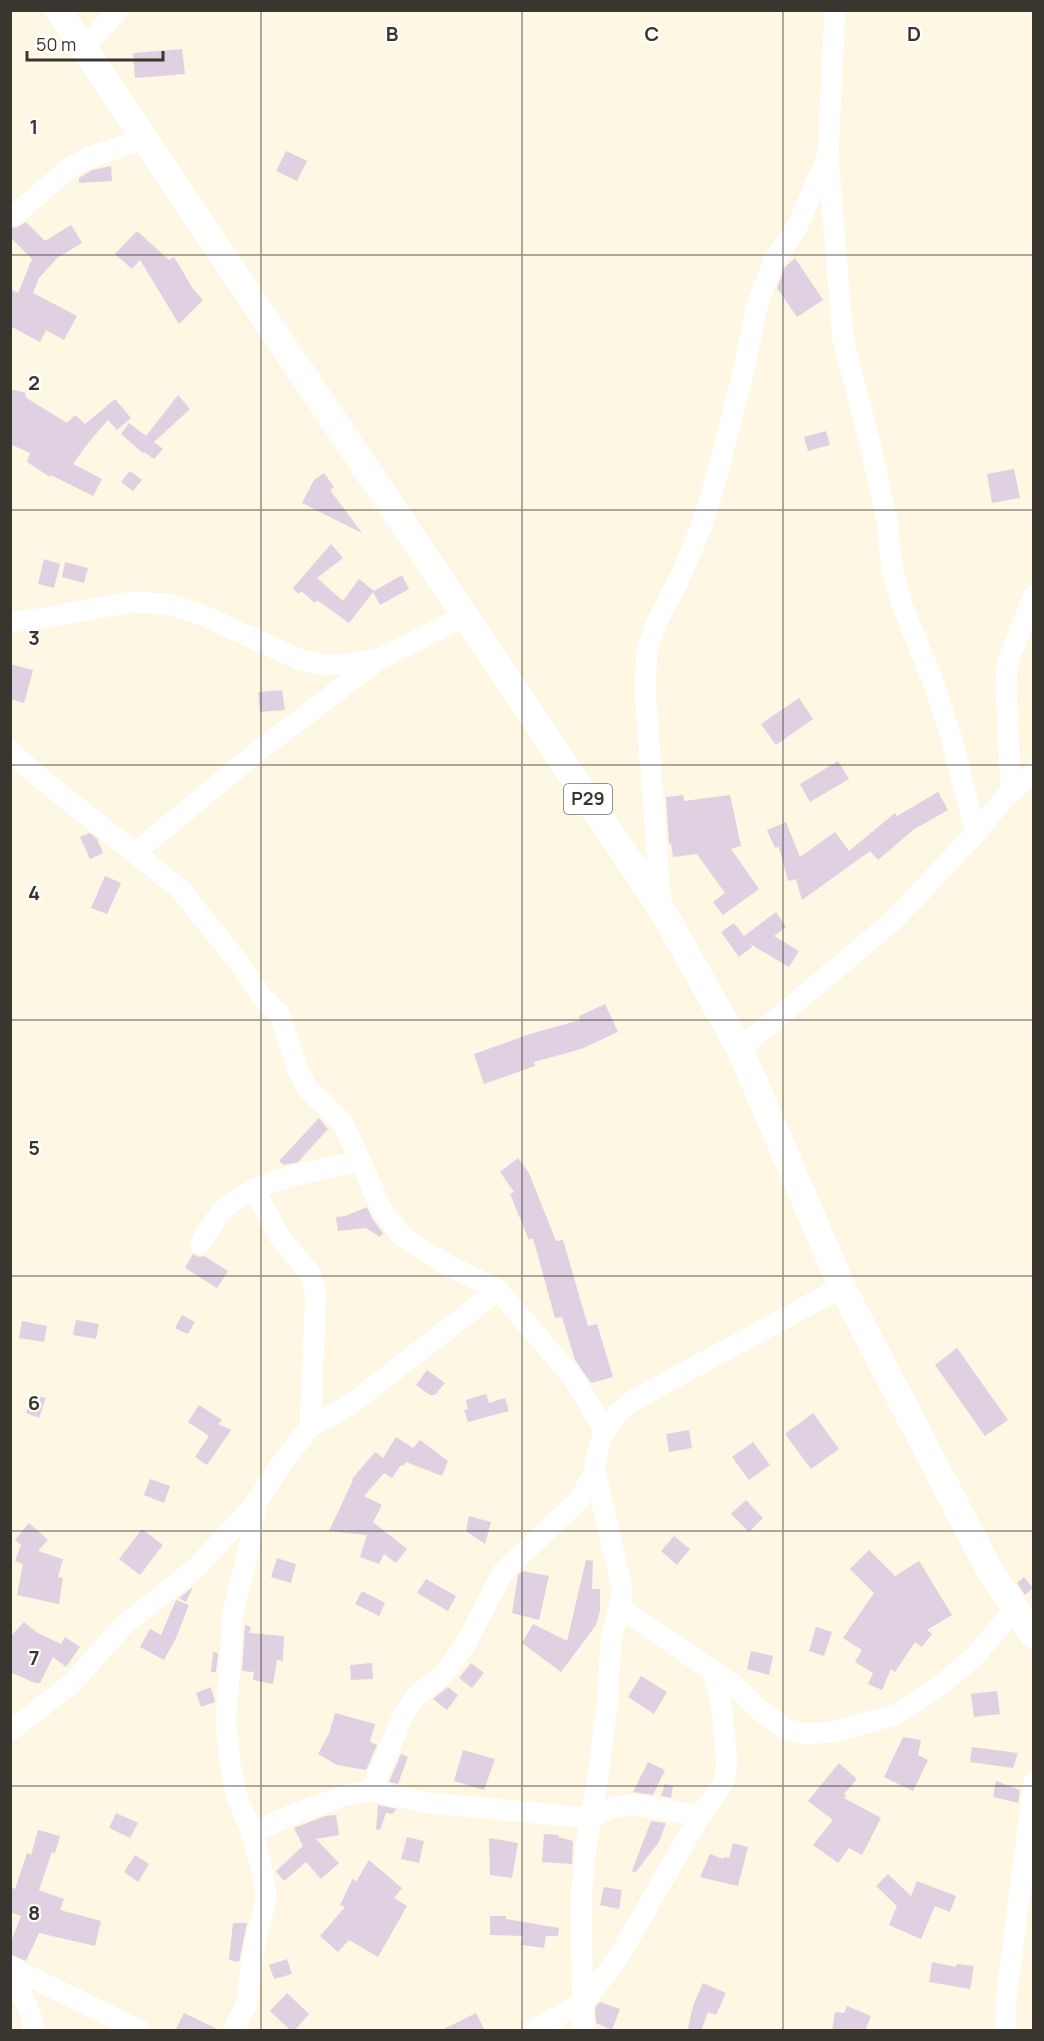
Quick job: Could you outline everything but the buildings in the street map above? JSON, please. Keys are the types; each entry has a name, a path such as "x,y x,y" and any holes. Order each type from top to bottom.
{"main road":[{"name":"P29","path":"58,10 661,908 740,1049 842,1287 991,1573 1034,1636"}],"street":[{"path":"83,49 118,10"},
{"path":"835,10 828,154 843,340 887,521 892,569 902,605 934,684 951,737 976,833"},
{"path":"10,216 15,215 68,169 87,158 144,139"},
{"path":"661,908 645,688 647,650 657,622 682,573 702,525 743,373 758,302 774,261 798,225 828,154"},
{"path":"1011,792 1007,664 1034,595"},
{"path":"10,622 39,619 130,602 168,604 202,615 296,658 322,665 346,664 381,658"},
{"path":"135,853 256,753 381,658 465,615"},
{"path":"10,751 33,772 180,889 239,963 262,997 280,1015 297,1070 307,1088 343,1123 382,1210 402,1236 449,1266 498,1290 574,1379 605,1431"},
{"path":"740,1049 893,921 976,833 1011,792 1034,773"},
{"path":"200,1244 208,1228 230,1204 254,1189 305,1173 361,1161"},
{"path":"254,1189 279,1236 310,1274 316,1295 310,1427"},
{"path":"583,2031 580,1902 586,1844 607,1707 611,1640 622,1587 595,1472 597,1452 605,1431 618,1412 632,1401 842,1287"},
{"path":"10,1731 72,1683 124,1625 196,1568 256,1503 282,1463 310,1427 350,1405 498,1290"},
{"path":"371,1791 403,1716 415,1697 444,1672 465,1645 503,1572 579,1500 595,1472"},
{"path":"234,2031 247,2002 254,1947 266,1899 264,1878 252,1833 237,1797 230,1765 226,1722 233,1613 249,1548 256,1503"},
{"path":"620,1605 633,1617 735,1686 757,1708 786,1729 804,1734 832,1732 895,1715 938,1687 974,1657 1015,1609"},
{"path":"533,2031 583,2003 615,1961 700,1816 724,1782 728,1764 722,1708 713,1671"},
{"path":"1006,2031 1006,2001 1034,1782"},
{"path":"252,1833 338,1798 371,1791 428,1803 590,1818 614,1807 635,1805 700,1816"},
{"path":"10,1967 139,2031"},
{"path":"10,1977 19,1988 32,2015 34,2031"}]}
